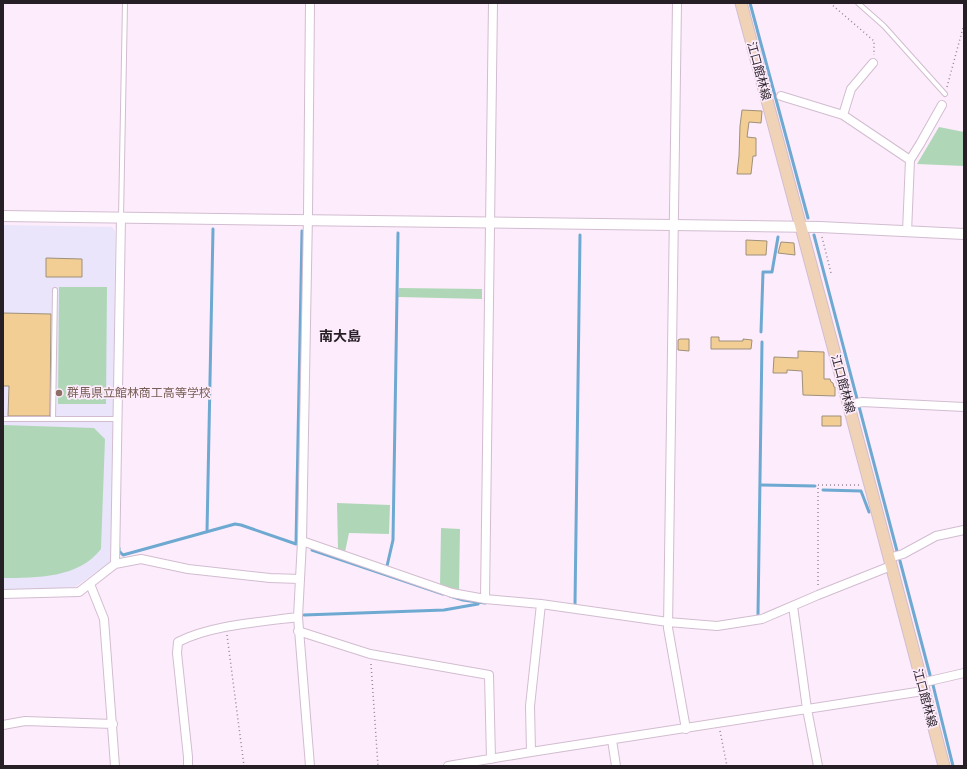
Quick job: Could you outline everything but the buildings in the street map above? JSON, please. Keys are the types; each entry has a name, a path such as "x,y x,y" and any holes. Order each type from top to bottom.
{"main road":[{"name":"江口館林線","path":"741,3 944,766"}],"street":[{"path":"310,3 308,221 302,541 298,617 310,766"},
{"path":"485,598 493,3"},
{"path":"677,3 668,628 686,729"},
{"path":"843,114 851,89 873,63"},
{"path":"781,96 843,114 910,160"},
{"path":"907,232 910,160 942,105"},
{"path":"3,216 820,227 964,234"},
{"path":"115,564 121,217"},
{"path":"849,405 862,402 964,407"},
{"path":"302,541 452,593 668,622 717,626 762,619 890,562 936,536 964,530"},
{"path":"3,594 79,592 115,564 141,559 188,569 270,578 300,579"},
{"path":"90,584 104,619 115,766"},
{"path":"531,752 530,706 541,604"},
{"path":"793,606 818,766"},
{"path":"188,766 177,652 178,642 189,636 226,628 298,617"},
{"path":"298,631 370,654 489,675 490,759"},
{"path":"448,766 808,709 922,687 964,674"},
{"path":"3,725 25,721 113,724"},
{"path":"612,740 616,766"}],"lane":[{"path":"121,217 125,3"},
{"path":"858,3 884,26 945,94"},
{"path":"53,419 54,290"},
{"path":"3,419 117,419"}],"path":[{"path":"830,3 874,42 873,63"},
{"path":"945,94 964,24"},
{"path":"820,227 831,273"},
{"path":"818,595 818,486 870,485"},
{"path":"226,628 244,766"},
{"path":"370,654 378,766"},
{"path":"718,723 727,766"}],"shaded area":[{"name":"群馬県立館林商工高等学校","path":"3,225 112,227 115,231 113,554 110,562 75,587 43,590 3,591"}],"green space":[{"path":"939,127 964,132 964,166 917,164"},
{"path":"59,287 107,287 106,404 58,404"},
{"path":"399,288 482,289 482,299 398,297"},
{"path":"3,425 94,428 105,439 101,549 92,559 81,566 69,571 30,578 3,578"},
{"path":"337,503 390,505 389,534 349,533 345,552 338,549"},
{"path":"441,528 460,529 459,590 440,585"}],"waterway":[{"path":"750,3 808,218"},
{"path":"207,532 213,229"},
{"path":"119,548 119,551 123,555 235,524 296,544 302,231"},
{"path":"387,566 393,540 398,233"},
{"path":"575,604 580,235"},
{"path":"814,235 897,551"},
{"path":"761,332 763,272 772,272 778,237"},
{"path":"758,615 762,342"},
{"path":"760,485 815,486"},
{"path":"823,490 861,491 869,512"},
{"path":"312,550 443,594"},
{"path":"900,561 930,675"},
{"path":"450,596 463,600 485,603"},
{"path":"304,615 444,610 478,604"},
{"path":"933,685 953,766"}],"place":[{"name":"群馬県立館林商工高等学校","path":"59,393"}],"district":[{"name":"南大島","path":"340,337"}]}
